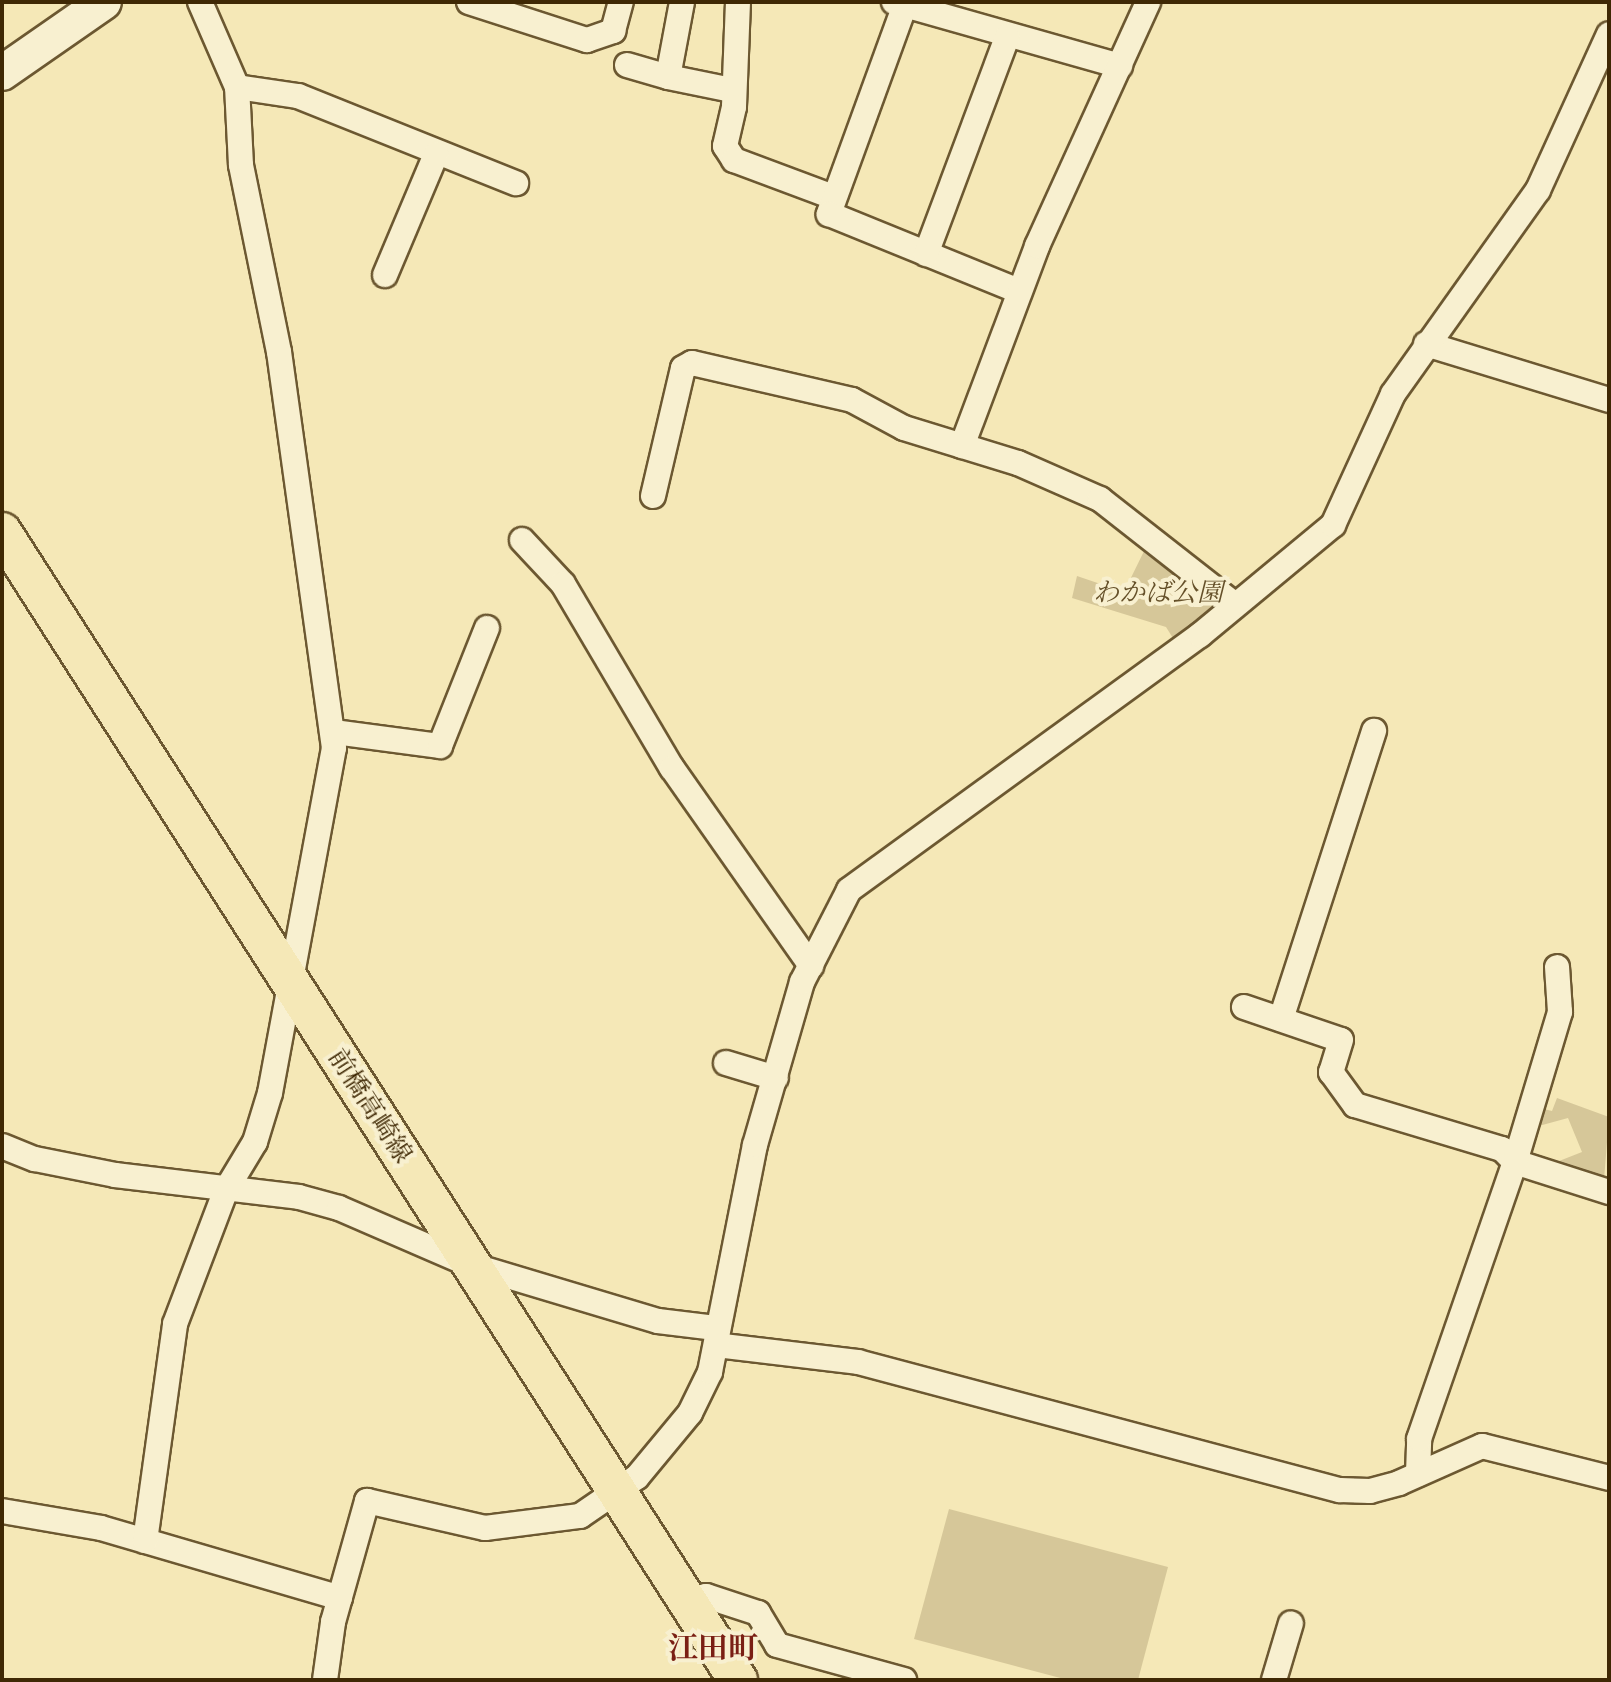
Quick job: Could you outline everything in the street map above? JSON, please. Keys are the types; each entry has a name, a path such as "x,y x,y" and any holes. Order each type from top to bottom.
{"main road":[{"name":"前橋高崎線","path":"2,532 738,1680"}],"street":[{"path":"2,73 104,2"},
{"path":"145,1541 175,1324 226,1190 255,1142 291,982 331,776 334,732 279,352 241,165 237,87 200,2"},
{"path":"469,2 587,40 613,31 621,2"},
{"path":"668,77 682,2"},
{"path":"738,2 732,90 734,107 725,146 734,160 833,197"},
{"path":"962,446 1019,291 1148,2"},
{"path":"1019,291 834,219 829,214 901,4 1007,37 1120,66"},
{"path":"325,1680 340,1598 367,1501 485,1528 580,1516 637,1477 690,1413 716,1337 755,1145 811,966 849,890 1200,635 1333,525 1379,418 1426,344 1532,201 1609,34"},
{"path":"926,254 1007,37"},
{"path":"627,65 732,90"},
{"path":"237,87 298,96 436,154 516,183"},
{"path":"385,275 436,154"},
{"path":"1426,344 1609,400"},
{"path":"653,496 687,362 836,395 904,428 962,446 1100,499 1234,604"},
{"path":"522,540 563,584 672,768 811,966"},
{"path":"334,732 440,746 487,628"},
{"path":"1281,1019 1374,731"},
{"path":"1418,1474 1419,1439 1515,1162 1560,1012 1557,967"},
{"path":"1244,1007 1341,1040 1331,1072 1355,1105 1502,1149 1515,1162 1609,1192"},
{"path":"726,1063 776,1078"},
{"path":"2,1146 35,1159 115,1175 226,1190 240,1188 326,1204 471,1265 658,1321 716,1337 858,1362 1340,1490 1370,1491 1482,1446 1609,1478"},
{"path":"2,1511 145,1541 340,1598"},
{"path":"686,1601 706,1596 758,1613 777,1645 904,1680"},
{"path":"1274,1680 1291,1623"}],"green space":[{"name":"わかば公園","path":"1147,545 1219,606 1176,643 1166,627 1072,598 1077,576 1124,592"},
{"path":"1557,1098 1609,1117 1604,1180 1554,1163 1582,1152 1568,1118 1535,1127 1540,1108 1552,1111"},
{"path":"949,1509 1168,1567 1138,1680 1068,1680 914,1639"}],"district":[{"name":"江田町","path":"713,1649"}]}
